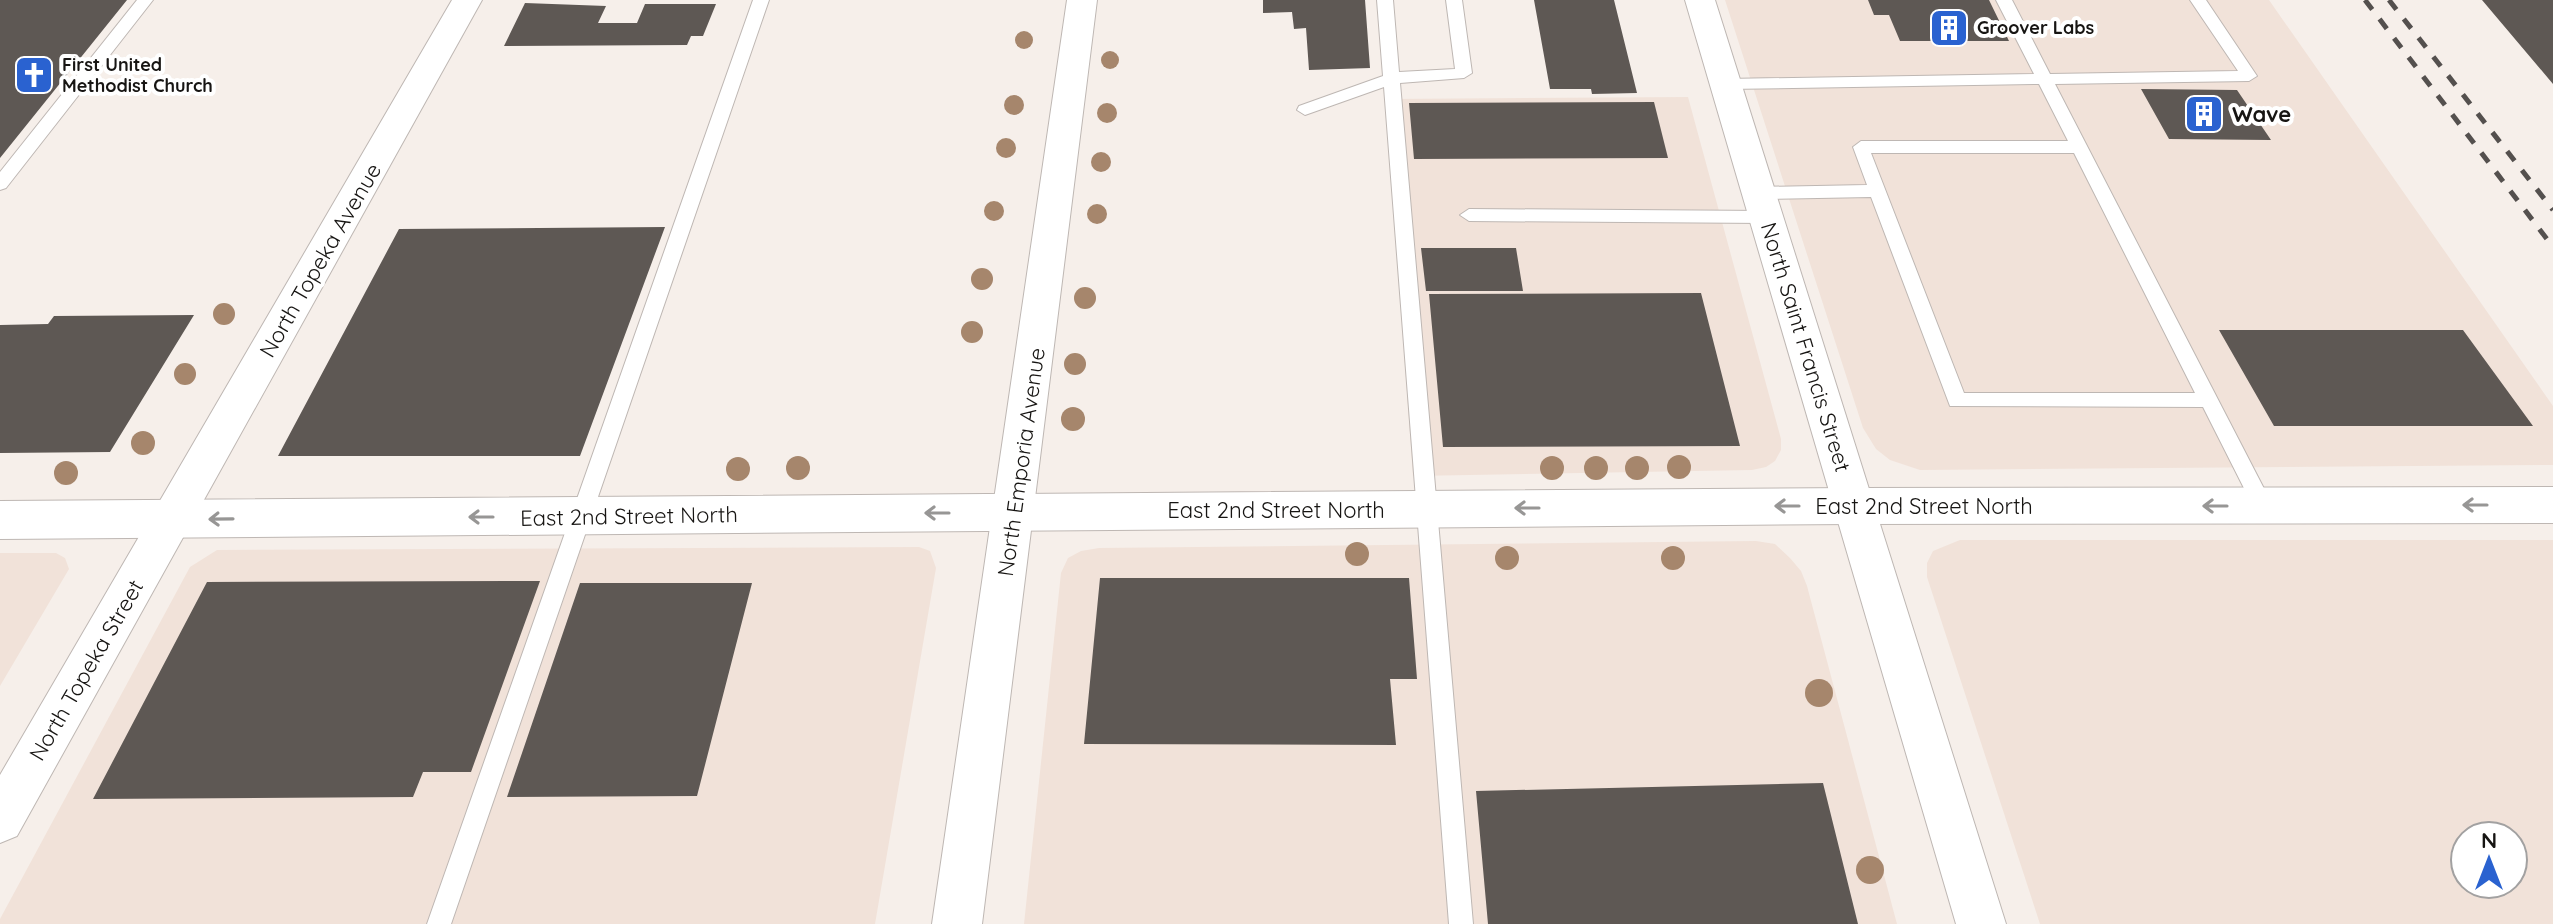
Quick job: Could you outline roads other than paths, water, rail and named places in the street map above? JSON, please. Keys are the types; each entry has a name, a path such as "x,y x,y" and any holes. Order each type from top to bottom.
{"street":[{"name":"North Topeka Avenue","path":"173,520 467,0"},
{"name":"North Emporia Avenue","path":"957,924 1082,0"},
{"name":"North Saint Francis Street","path":"1700,0 1981,924"},
{"name":"East 2nd Street North","path":"0,520 1854,506 2553,505"},
{"name":"North Topeka Street","path":"0,820 173,520"}],"lane":[{"path":"0,184 145,0"},
{"path":"439,924 584,516 761,0"},
{"path":"1385,0 1461,924"},
{"path":"1305,110 1392,78 1464,73 1454,0"},
{"path":"2004,0 2263,506"},
{"path":"1726,84 2249,76 2198,0"},
{"path":"2078,147 1861,147 1957,401 2208,400"},
{"path":"1469,215 1762,205 1878,191"}],"railway":[{"path":"2365,0 2553,247"},
{"path":"2389,0 2553,210"}],"place":[{"name":"Groover Labs","path":"1949,28"},
{"name":"First United Methodist Church","path":"34,75"},
{"name":"Wave","path":"2204,114"}]}
